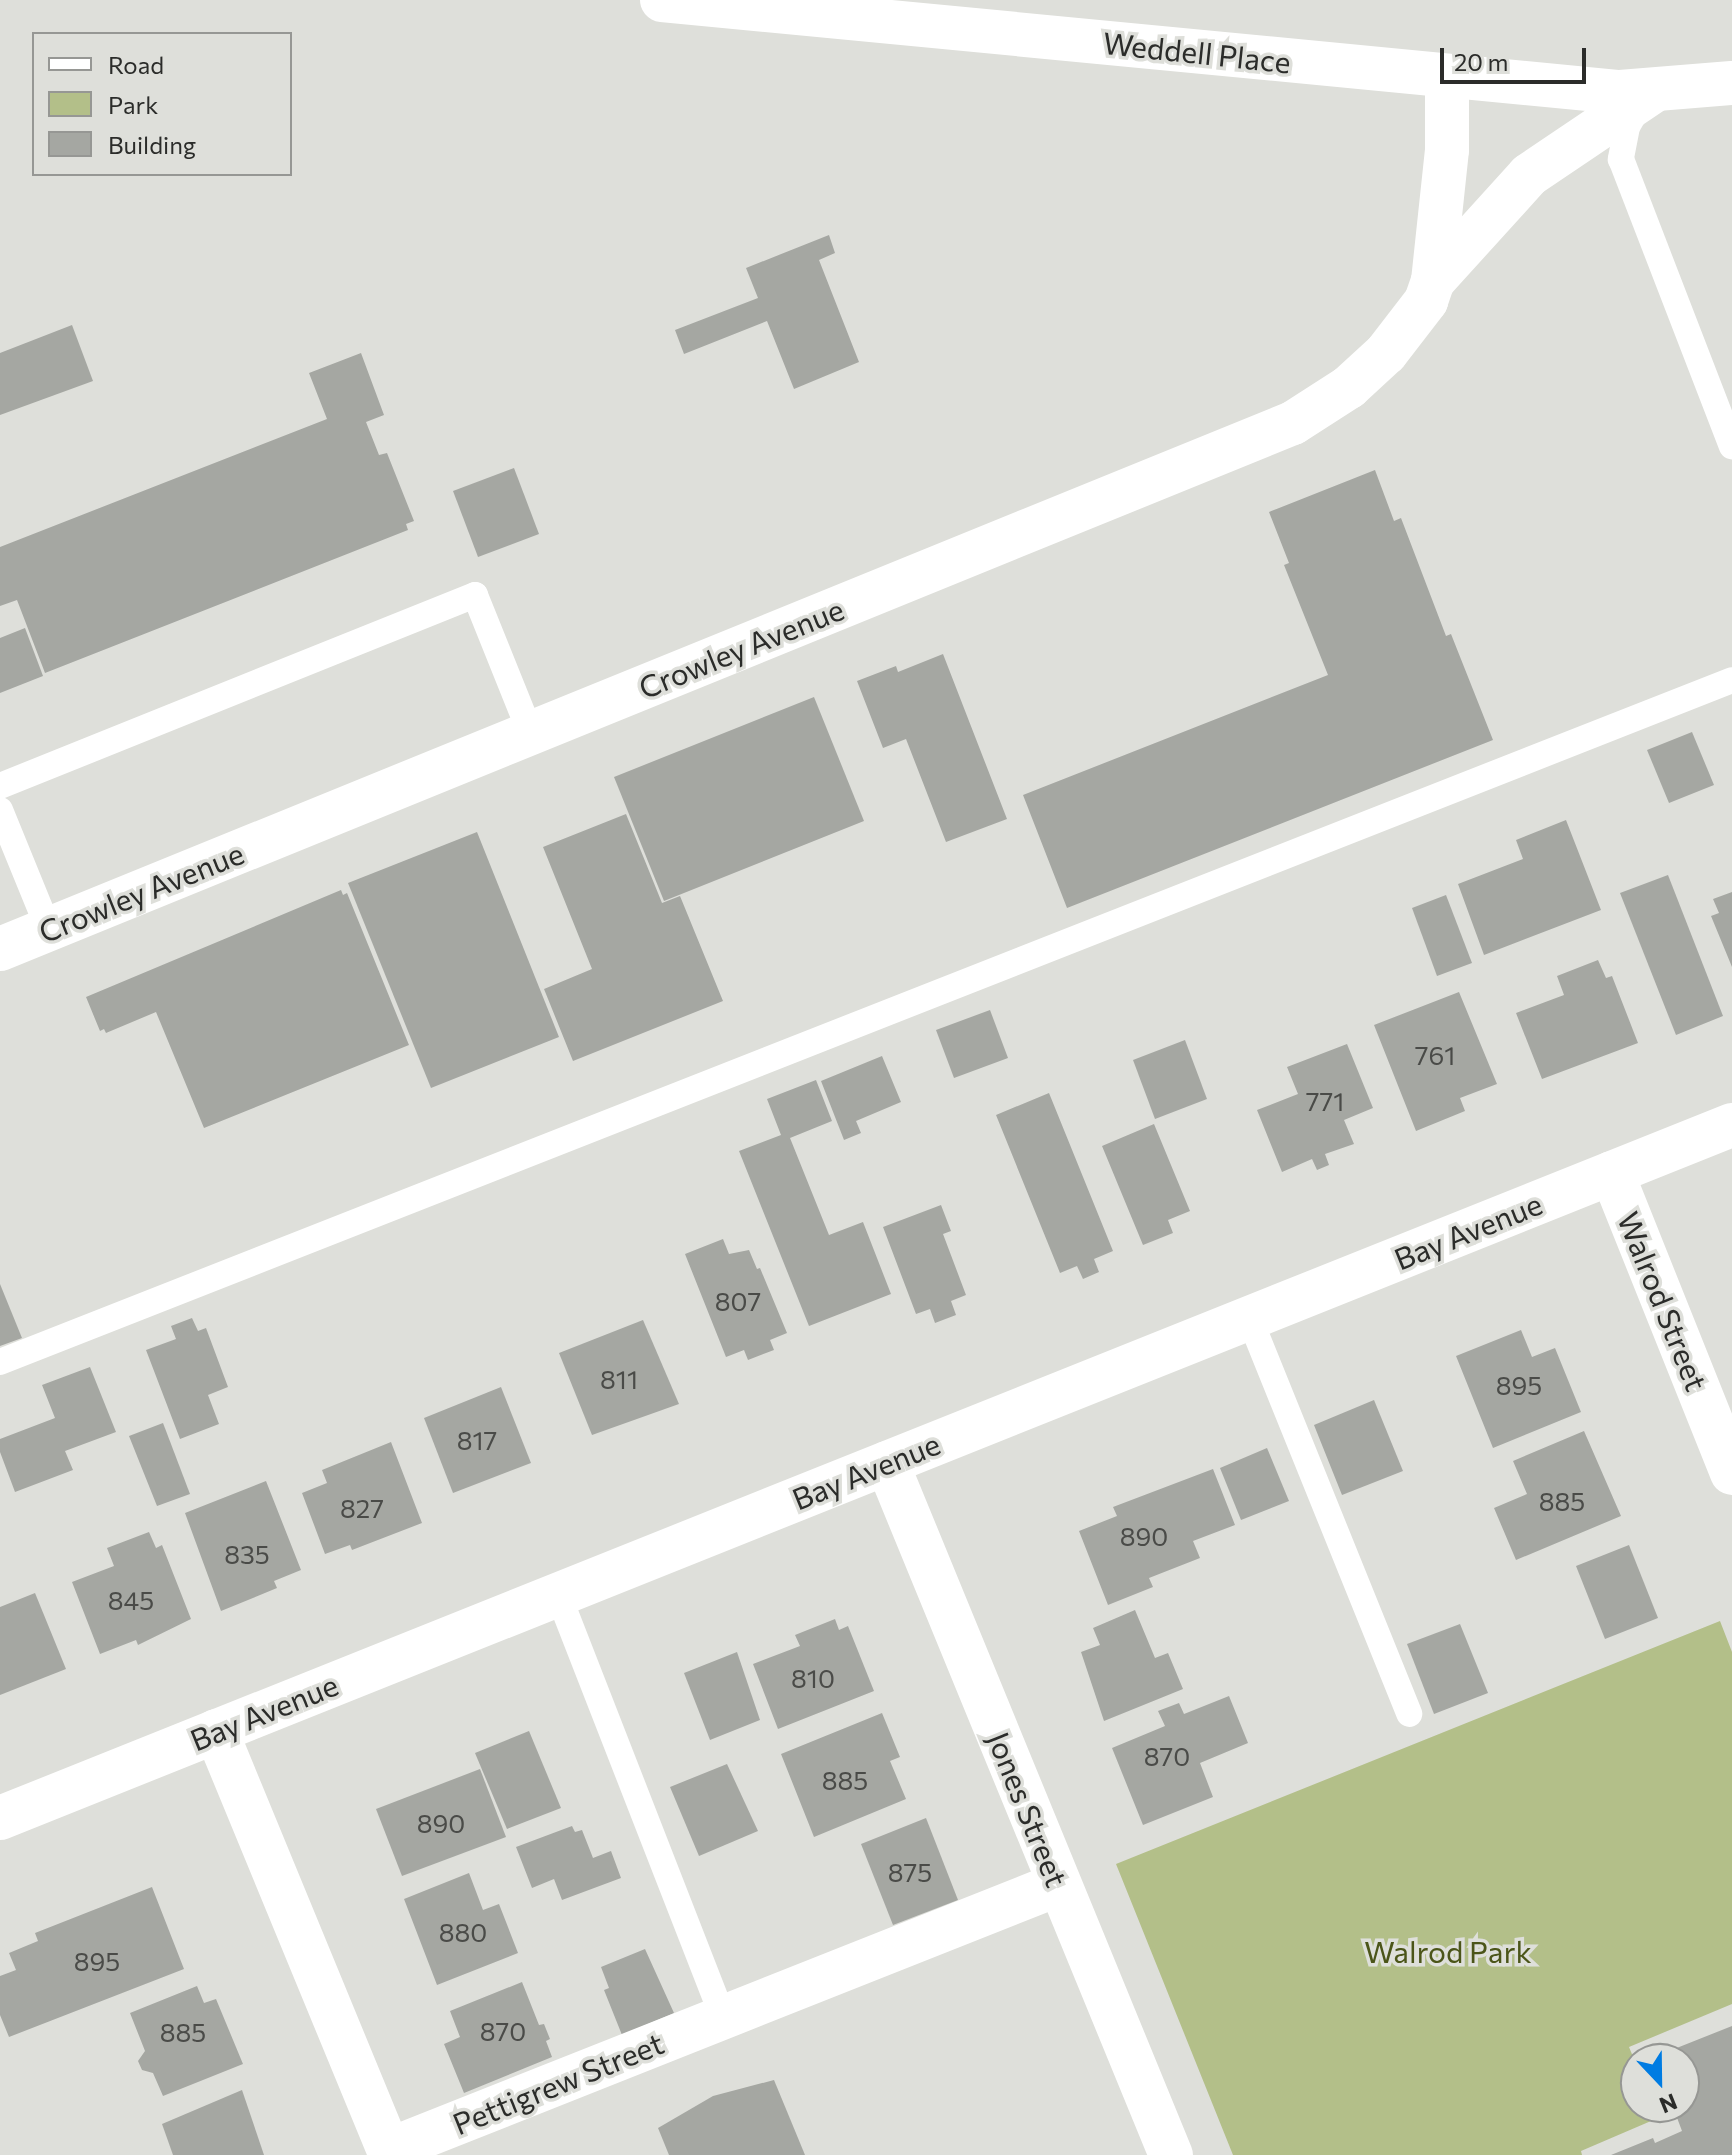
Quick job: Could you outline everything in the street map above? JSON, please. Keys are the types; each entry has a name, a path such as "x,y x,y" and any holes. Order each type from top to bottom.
{"street":[{"name":"Weddell Place","path":"662,0 1447,76 1652,92 1732,83"},
{"name":"Crowley Avenue","path":"0,949 1293,423 1349,387 1386,353 1421,310 1433,281 1447,150 1447,76"},
{"name":"Crowley Avenue","path":"1433,281 1510,192 1529,175 1652,92"},
{"name":"Bay Avenue","path":"0,1818 1732,1125"},
{"name":"Walrod Street","path":"1612,1173 1732,1473"},
{"name":"Jones Street","path":"887,1463 1171,2155"},
{"name":"Pettigrew Street","path":"216,1731 383,2153 1059,1884"}],"lane":[{"path":"1652,92 1627,127 1621,159 1732,446"},
{"path":"0,786 475,595 531,734"},
{"path":"0,1362 1732,680"},
{"path":"0,810 49,930"},
{"path":"1249,1317 1409,1714"},
{"path":"558,1594 723,2018"}],"green space":[{"name":"Walrod Park","path":"1720,1621 1732,1652 1732,2004 1639,2043 1620,2043 1620,2123 1646,2123 1581,2151 1582,2155 1233,2155 1116,1864"}],"building":[{"path":"829,235 835,253 819,260 859,362 794,389 767,321 684,354 675,330 758,298 746,268"},
{"path":"72,325 93,381 0,415 0,353"},
{"path":"361,353 384,415 366,422 379,455 387,453 414,521 406,524 408,530 45,673 17,600 0,606 0,547 327,419 309,373"},
{"path":"514,468 539,534 478,557 453,491"},
{"path":"1375,470 1394,521 1401,518 1446,636 1451,634 1493,740 1067,908 1023,795 1328,675 1284,565 1289,563 1269,512"},
{"path":"25,628 43,676 0,693 0,638"},
{"path":"943,654 1007,819 946,842 906,739 883,748 857,681 896,666 898,672"},
{"path":"814,697 864,821 664,901 614,777"},
{"path":"1692,732 1714,785 1669,803 1647,750"},
{"path":"626,814 662,903 680,896 723,1001 573,1061 544,989 592,969 543,847"},
{"path":"1566,820 1601,910 1484,955 1458,884 1523,859 1516,840"},
{"path":"477,832 559,1037 431,1088 348,883"},
{"path":"1668,875 1723,1016 1676,1035 1620,893"},
{"path":"341,890 343,895 347,893 409,1045 204,1128 156,1012 106,1033 104,1029 100,1031 86,997"},
{"path":"1732,892 1732,967 1711,916 1719,913 1713,899"},
{"path":"1446,895 1472,963 1437,976 1412,908"},
{"path":"1598,960 1606,978 1612,976 1638,1043 1542,1079 1516,1013 1564,995 1557,976"},
{"path":"1459,992 1497,1084 1460,1098 1465,1111 1416,1131 1374,1025"},
{"path":"990,1010 1008,1058 954,1078 936,1030"},
{"path":"1185,1040 1207,1099 1155,1119 1133,1060"},
{"path":"1347,1044 1373,1108 1344,1120 1354,1144 1325,1154 1329,1165 1317,1170 1312,1159 1282,1172 1257,1110 1298,1094 1287,1067"},
{"path":"882,1056 901,1102 856,1121 861,1133 844,1140 821,1081"},
{"path":"816,1080 832,1121 790,1138 829,1235 863,1222 891,1294 809,1326 739,1151 781,1135 767,1099"},
{"path":"1049,1093 1113,1251 1094,1259 1099,1272 1083,1279 1077,1266 1060,1273 996,1115"},
{"path":"1154,1124 1190,1211 1168,1220 1173,1233 1143,1245 1102,1146"},
{"path":"941,1205 951,1231 943,1234 966,1295 951,1301 956,1315 935,1323 930,1309 916,1314 883,1227"},
{"path":"723,1239 729,1254 749,1250 757,1269 760,1268 787,1333 770,1340 774,1350 748,1360 744,1350 726,1357 685,1254"},
{"path":"0,1284 22,1338 0,1346"},
{"path":"192,1318 198,1331 206,1328 228,1387 208,1395 219,1424 180,1439 146,1350 176,1339 171,1326"},
{"path":"643,1320 679,1404 592,1435 559,1353"},
{"path":"1521,1330 1532,1357 1555,1348 1581,1412 1493,1448 1456,1356"},
{"path":"90,1367 116,1432 65,1451 73,1470 15,1492 0,1452 0,1439 55,1418 42,1385"},
{"path":"501,1387 531,1463 453,1493 424,1418"},
{"path":"1374,1400 1403,1471 1342,1495 1314,1425"},
{"path":"163,1423 190,1494 157,1506 129,1436"},
{"path":"1584,1431 1621,1516 1516,1560 1494,1508 1527,1494 1513,1461"},
{"path":"391,1442 422,1523 352,1550 350,1545 325,1554 302,1493 327,1483 322,1470"},
{"path":"1267,1448 1289,1501 1241,1520 1220,1468"},
{"path":"1213,1469 1235,1525 1193,1541 1200,1558 1149,1578 1153,1587 1108,1605 1079,1531 1117,1516 1113,1507"},
{"path":"266,1481 301,1570 274,1581 277,1588 221,1611 185,1513"},
{"path":"149,1532 156,1548 162,1545 191,1619 138,1645 136,1640 100,1654 72,1582 114,1566 107,1548"},
{"path":"1629,1545 1658,1618 1605,1639 1576,1566"},
{"path":"35,1593 66,1669 0,1695 0,1607"},
{"path":"1135,1610 1155,1658 1168,1653 1183,1689 1104,1721 1081,1652 1100,1645 1093,1628"},
{"path":"835,1619 839,1630 848,1626 874,1691 778,1729 753,1664 800,1646 795,1635"},
{"path":"1460,1624 1488,1693 1434,1714 1407,1644"},
{"path":"737,1652 760,1720 710,1740 684,1673"},
{"path":"1229,1696 1248,1743 1200,1763 1213,1797 1143,1825 1112,1748 1165,1726 1158,1711 1179,1703 1184,1714"},
{"path":"882,1713 900,1757 890,1761 906,1799 814,1837 781,1754"},
{"path":"529,1731 561,1808 507,1829 475,1753"},
{"path":"727,1764 758,1831 699,1856 670,1787"},
{"path":"480,1769 506,1837 402,1876 376,1809"},
{"path":"926,1818 958,1900 893,1925 861,1844"},
{"path":"572,1826 575,1832 582,1830 593,1858 611,1851 621,1878 562,1900 554,1879 532,1888 516,1847"},
{"path":"469,1873 483,1910 499,1904 518,1953 437,1985 404,1899"},
{"path":"152,1887 184,1969 9,2037 0,2015 0,1976 16,1970 9,1953 38,1941 35,1933"},
{"path":"645,1949 674,2013 622,2035 604,1990 609,1988 601,1967"},
{"path":"522,1982 539,2025 544,2024 550,2039 546,2041 552,2057 464,2093 444,2044 460,2037 450,2011"},
{"path":"197,1986 204,2003 216,1999 243,2064 163,2096 153,2073 142,2070 138,2061 145,2051 130,2013"},
{"path":"1732,2026 1732,2155 1611,2155 1653,2138 1655,2143 1682,2131 1679,2123 1700,2123 1700,2043 1689,2043"},
{"path":"774,2080 805,2155 669,2155 658,2128 713,2096"},
{"path":"242,2090 264,2155 173,2155 162,2124"}]}
